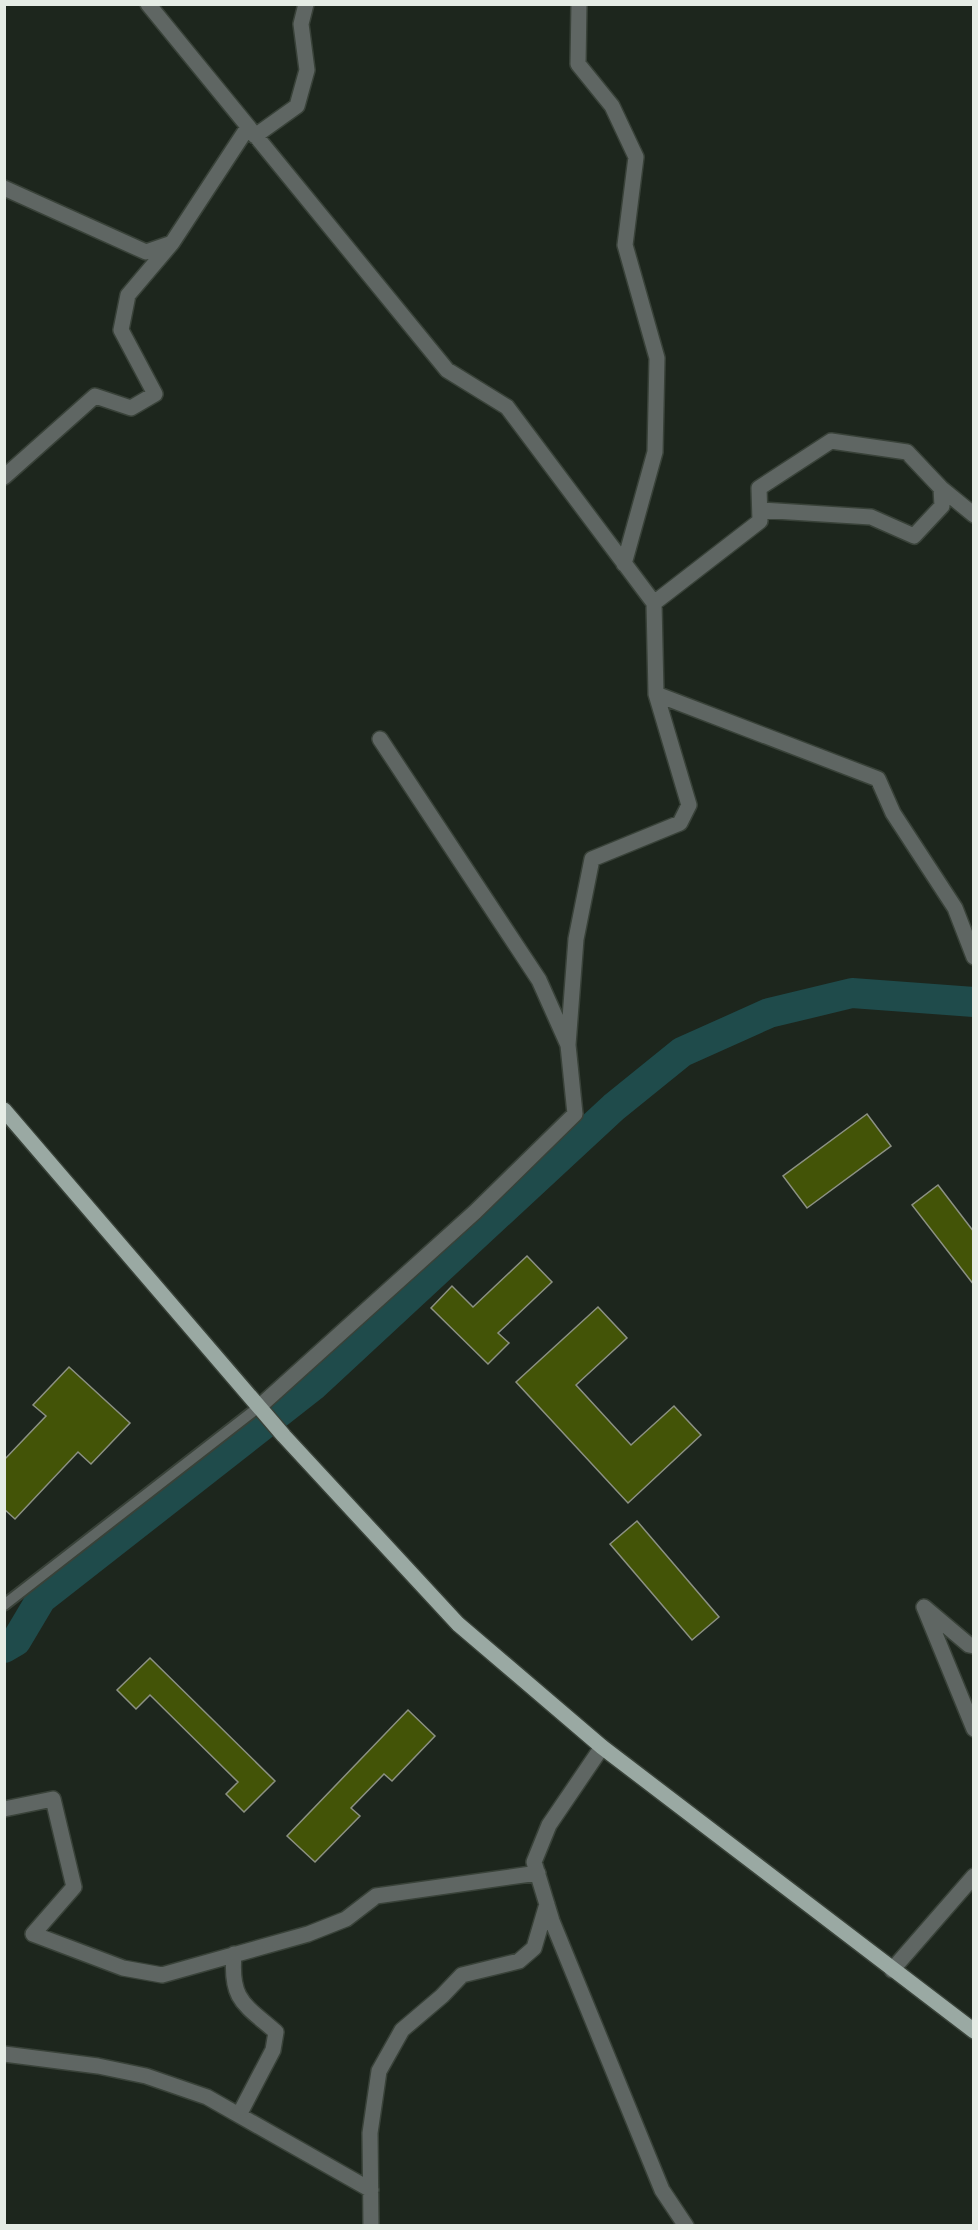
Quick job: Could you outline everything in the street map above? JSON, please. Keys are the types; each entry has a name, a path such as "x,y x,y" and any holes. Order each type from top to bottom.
{"main road":[{"path":"6,1116 284,1436 458,1624 602,1747 974,2031"}],"street":[{"path":"148,4 447,370 507,407 654,603 656,694 689,805 680,823 592,859 576,939 568,1045 574,1114 475,1212 260,1406"},
{"path":"4,477 95,396 131,408 155,394 121,330 128,295 172,243 251,131 297,106 307,70 301,24 306,4"},
{"path":"579,4 578,64 612,106 636,157 625,245 657,358 655,453 624,564"},
{"path":"4,188 146,252 172,243"},
{"path":"654,603 760,521 759,488 831,441 907,452 941,488 974,515"},
{"path":"759,510 871,518 914,536 942,506 941,488"},
{"path":"656,694 878,779 893,813 955,909 974,957"},
{"path":"380,739 539,980 568,1045"},
{"path":"974,1646 969,1645 924,1607 974,1729"},
{"path":"602,1747 549,1825 534,1862 552,1921 662,2190 686,2226"},
{"path":"4,1809 53,1799 74,1887 33,1934 123,1968 162,1975 308,1934 346,1919 376,1896 538,1873"},
{"path":"892,1970 974,1876"},
{"path":"372,2226 370,2133 379,2071 402,2030 442,1996 462,1975 519,1961 534,1948 547,1904"},
{"path":"234,1954 232,1977 239,1999 276,2032 273,2050 239,2115"},
{"path":"4,2054 98,2066 146,2076 207,2097 371,2190"}],"lane":[{"path":"4,1605 260,1406"}],"building":[{"path":"867,1114 891,1146 807,1208 783,1176"},
{"path":"938,1185 974,1232 974,1285 912,1205"},
{"path":"527,1256 552,1282 498,1333 509,1343 488,1364 431,1308 452,1286 473,1307"},
{"path":"598,1307 627,1338 576,1385 631,1445 674,1406 701,1435 628,1503 516,1382"},
{"path":"69,1367 130,1423 91,1464 78,1452 15,1519 4,1509 4,1460 46,1416 33,1405"},
{"path":"637,1521 719,1617 692,1640 610,1544"},
{"path":"150,1658 275,1781 244,1812 226,1794 238,1782 150,1695 136,1709 117,1690"},
{"path":"408,1710 435,1736 392,1781 384,1774 351,1808 360,1816 315,1862 287,1836"}],"waterway":[{"path":"4,1648 16,1641 41,1599 313,1386 614,1107 682,1052 769,1013 852,993 974,1002"}]}
